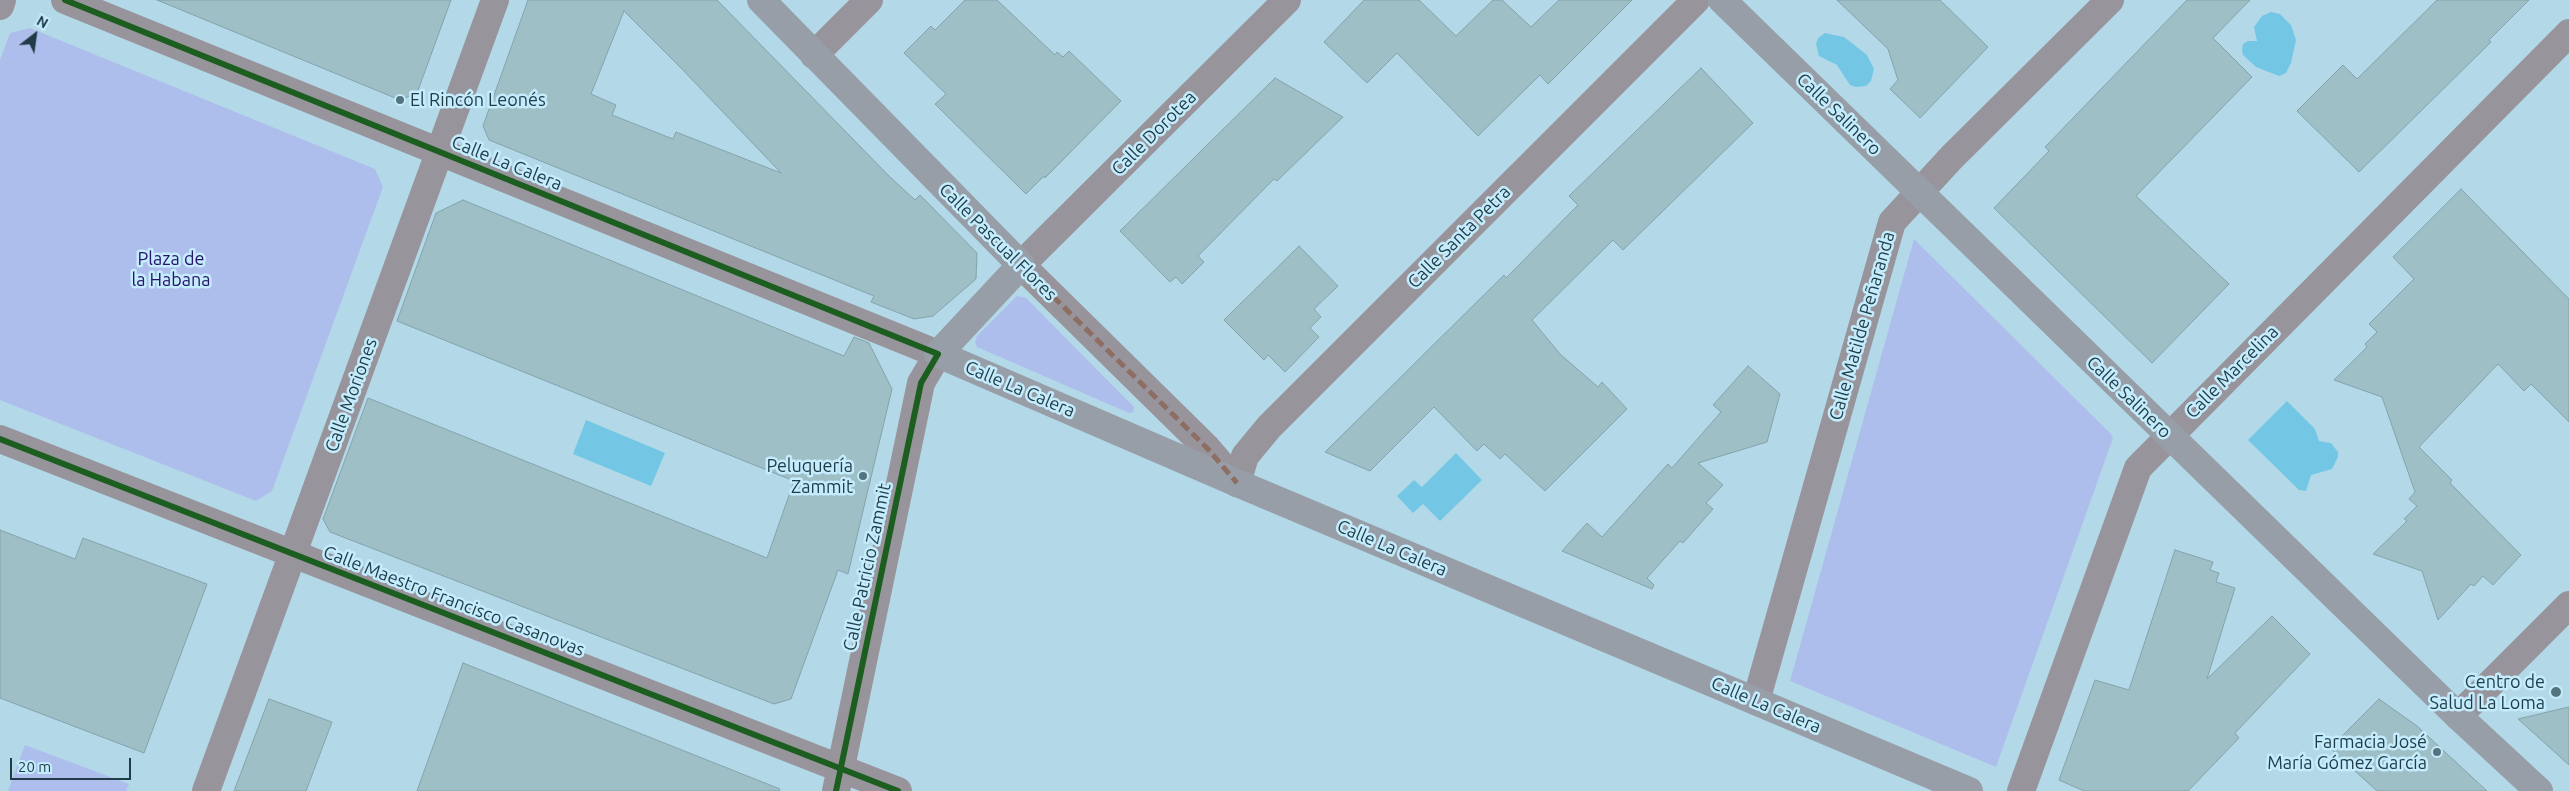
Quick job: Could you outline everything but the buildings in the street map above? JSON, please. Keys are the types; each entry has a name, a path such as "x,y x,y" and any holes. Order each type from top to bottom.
{"main road":[{"name":"Calle Pascual Flores","path":"760,0 1021,265"},
{"name":"Calle Salinero","path":"1722,0 2168,435 2538,791"},
{"name":"Calle Patricio Zammit","path":"938,354 1021,265"},
{"name":"Calle La Calera","path":"938,354 1237,483 1969,791"}],"street":[{"path":"0,6 2,0"},
{"name":"Calle La Calera","path":"65,0 938,354"},
{"name":"Calle Moriones","path":"206,791 495,0"},
{"path":"814,55 869,0"},
{"name":"Calle Dorotea","path":"1021,265 1288,0"},
{"name":"Calle Santa Petra","path":"1237,483 1245,456 1269,427 1696,0"},
{"name":"Calle Matilde Peñaranda","path":"1756,701 1892,222 2110,0"},
{"name":"Calle Marcelina","path":"2021,791 2138,468 2168,435 2569,33"},
{"name":"Calle Pascual Flores","path":"1021,265 1208,448 1237,483"},
{"name":"Calle Patricio Zammit","path":"839,780 921,383 938,354"},
{"name":"Calle Maestro Francisco Casanovas","path":"0,439 293,554 839,780 898,791"},
{"path":"2458,716 2569,604"}],"green space":[{"name":"Plaza de la Habana","path":"30,28 375,169 383,187 272,491 256,501 0,400 0,60 10,33"},
{"path":"1914,239 2113,438 1996,767 1790,681"},
{"path":"1017,296 1026,298 1134,407 1133,412 1129,413 977,347 975,342 977,336"},
{"path":"25,745 129,784 126,791 8,791"}],"shaded area":[{"path":"2271,12 2280,14 2291,25 2296,40 2291,63 2286,73 2279,76 2256,67 2243,55 2242,50 2243,44 2248,41 2257,41 2254,27 2262,16"},
{"path":"1825,33 1844,37 1867,55 1874,69 1871,81 1866,86 1856,87 1850,85 1837,65 1819,56 1816,44 1818,38"},
{"path":"2287,401 2315,429 2319,441 2331,443 2338,452 2338,457 2332,469 2311,475 2306,491 2299,490 2248,440"},
{"path":"586,420 665,453 651,486 573,454"},
{"path":"1456,453 1482,480 1440,521 1423,504 1413,513 1397,496 1414,480 1422,487"}],"marked path":[{"path":"1021,265 1207,448 1237,483"}],"cycle path":[{"path":"65,0 938,354 921,383 836,791"},
{"path":"0,439 898,791"}],"place":[{"name":"El Rincón Leonés","path":"400,100"},
{"name":"Peluquería Zammit","path":"863,476"},
{"name":"Centro de Salud La Loma","path":"2556,692"},
{"name":"Farmacia José María Gómez García","path":"2437,752"}]}
